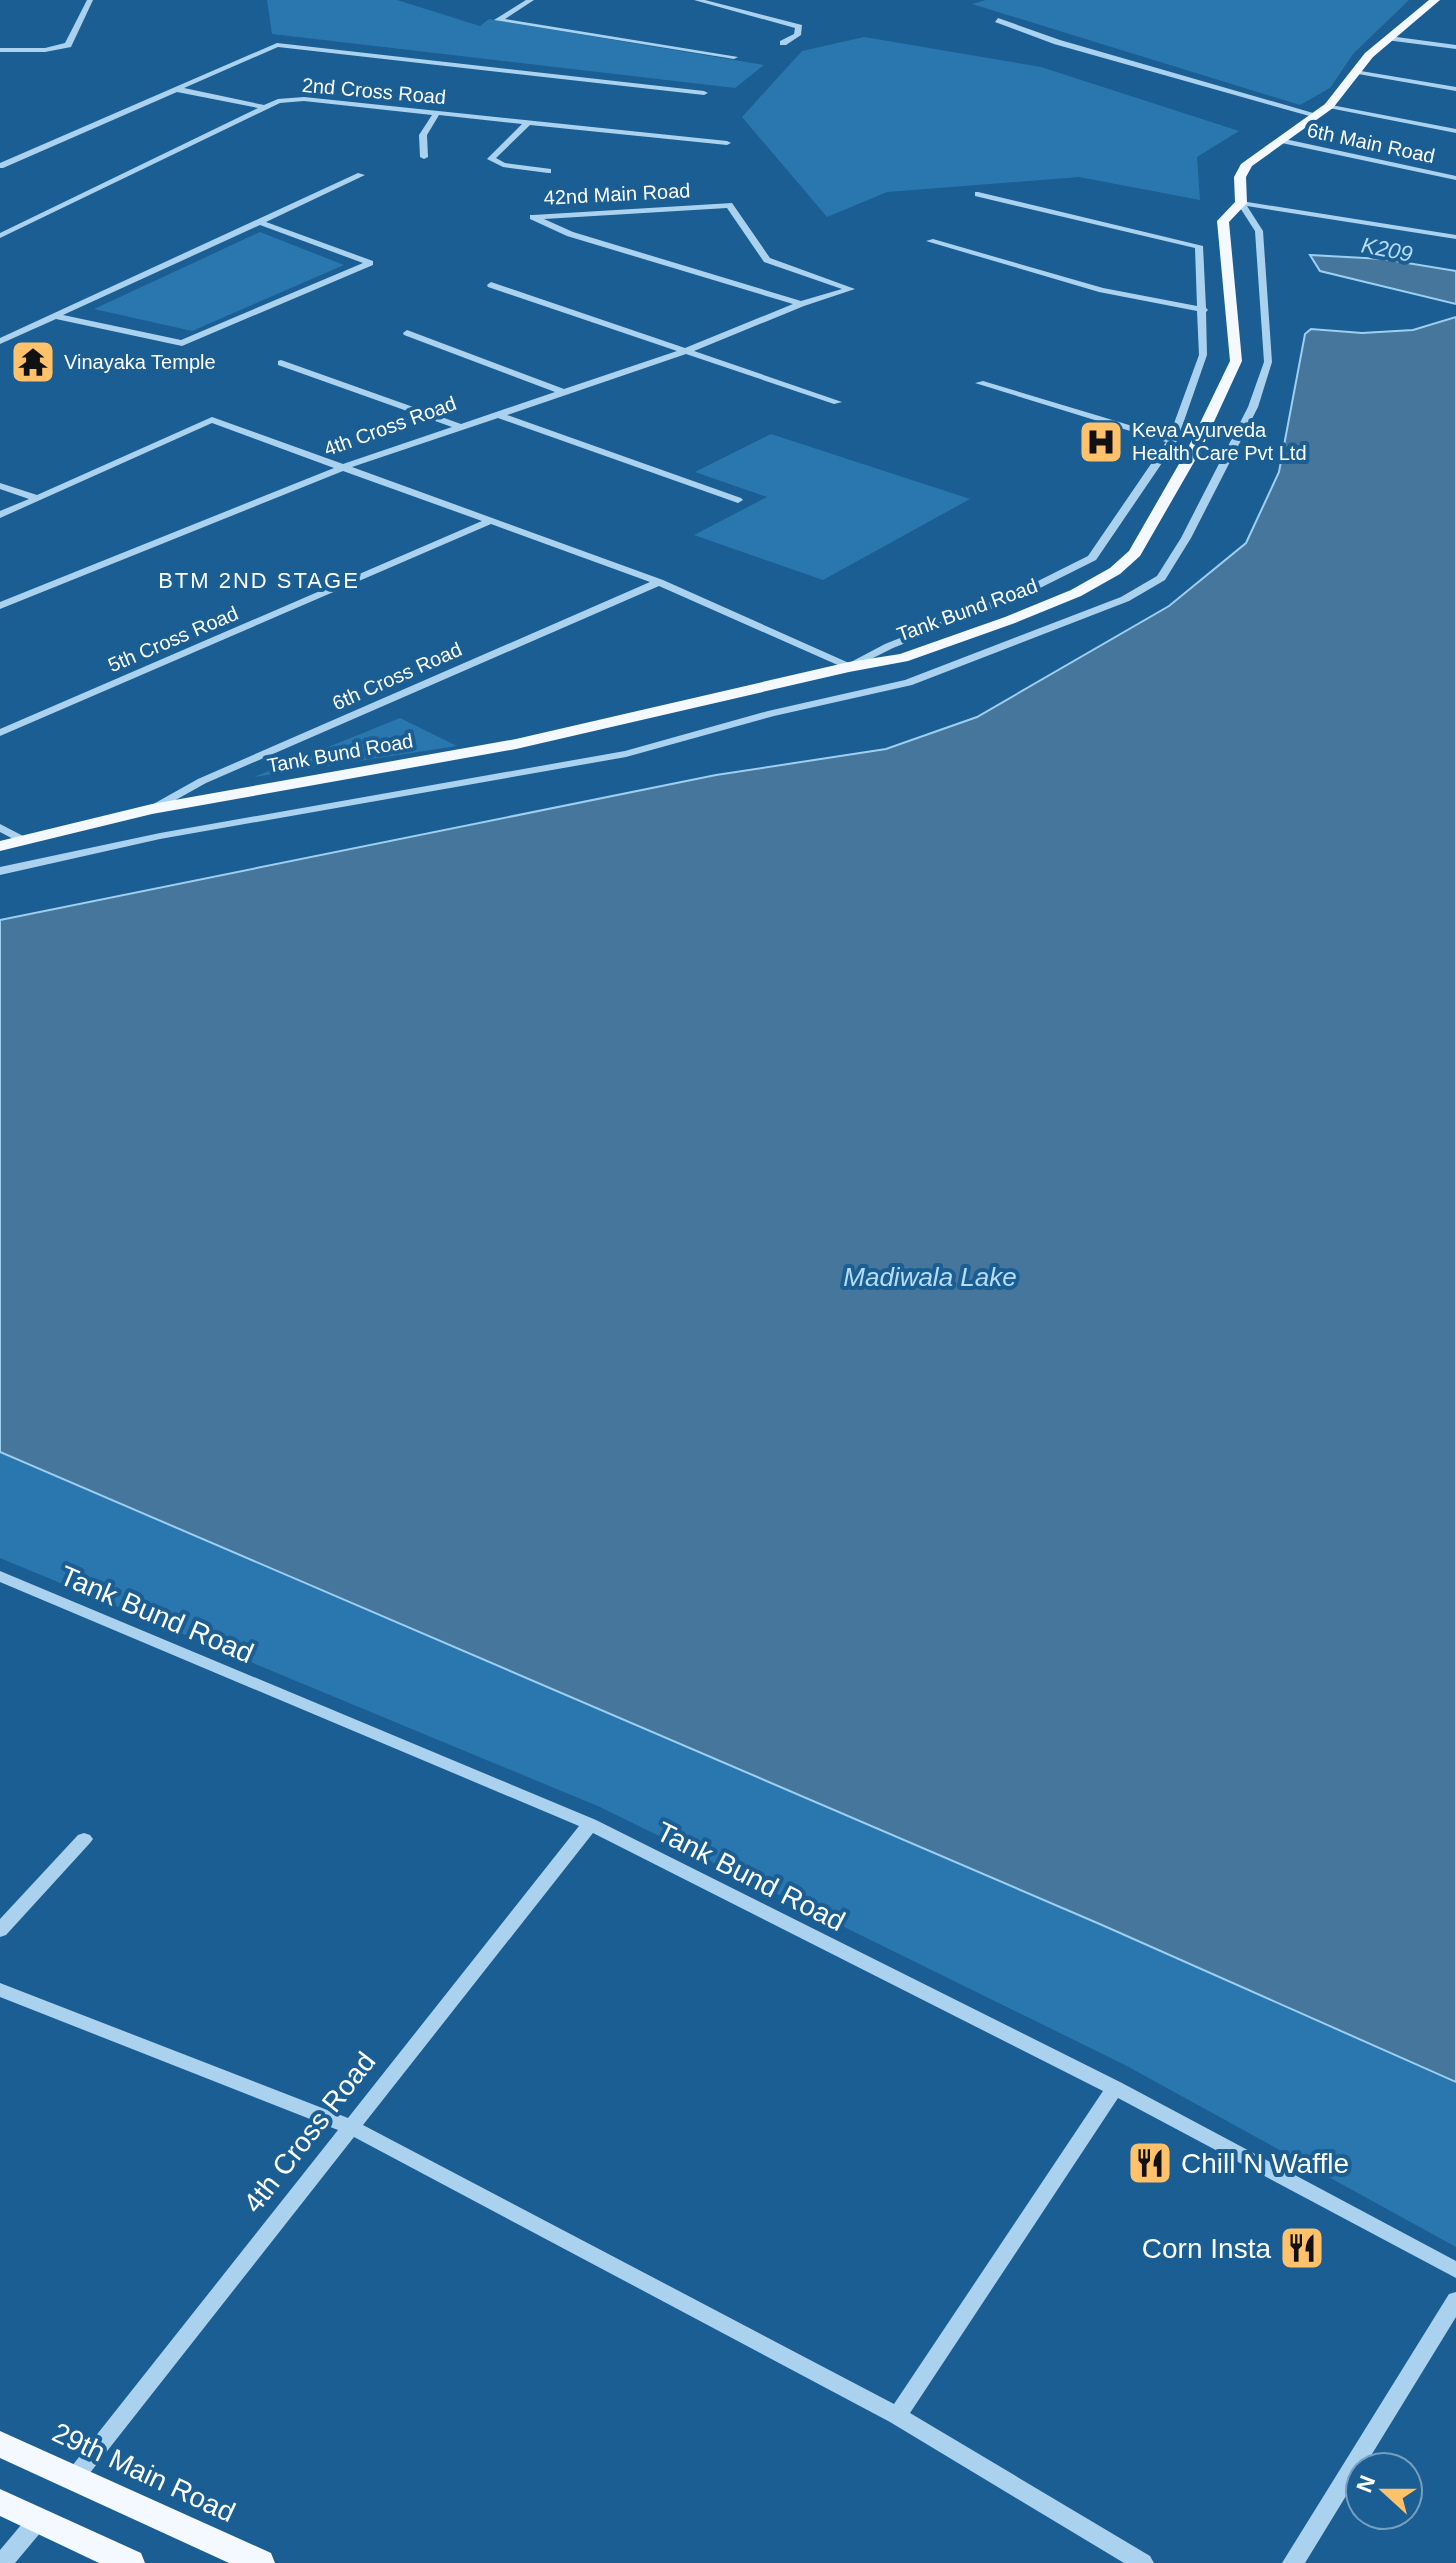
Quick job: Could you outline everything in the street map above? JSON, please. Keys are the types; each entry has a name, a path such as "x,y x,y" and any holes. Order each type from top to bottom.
{"main road":[{"name":"Tank Bund Road","path":"0,846 152,809 516,744 849,667 903,658 1076,593 1115,571 1135,553 1194,450 1236,361 1223,221 1241,203 1240,177 1247,164 1322,111 1389,38 1435,0"},
{"name":"29th Main Road","path":"0,2444 260,2563"},
{"path":"0,2502 130,2563"}],"street":[{"path":"0,50 45,50 68,45 90,0"},
{"path":"531,0 498,20 734,57"},
{"path":"697,0 799,27 797,35 783,43"},
{"path":"998,20 1057,42 1322,111 1456,131"},
{"path":"1389,38 1456,47"},
{"path":"0,166 277,45 704,93"},
{"path":"1358,72 1456,89"},
{"path":"175,89 261,106"},
{"name":"2nd Cross Road","path":"0,236 261,106 304,99 727,143"},
{"path":"424,157 423,135 437,113"},
{"path":"528,122 491,159 503,165 548,171"},
{"name":"6th Main Road","path":"1280,140 1456,178"},
{"path":"0,341 361,175"},
{"path":"0,515 212,420 659,582 849,667 889,646 1022,593 1092,558 1172,441 1203,355 1204,310 1199,246 978,194"},
{"path":"1241,203 1456,237"},
{"path":"0,871 160,836 626,754 772,713 908,683 1125,599 1161,578 1186,538 1253,407 1268,362 1259,231 1241,203"},
{"name":"42nd Main Road","path":"729,205 767,260 851,289 801,304 570,234 533,217 729,205"},
{"path":"55,316 182,343 370,263 260,222"},
{"path":"930,241 1102,290 1204,310"},
{"path":"491,285 837,402"},
{"path":"755,324 773,324 852,296"},
{"name":"4th Cross Road","path":"0,606 344,467 683,352 801,304"},
{"path":"407,333 562,392"},
{"path":"281,363 460,427"},
{"path":"980,383 1172,441"},
{"path":"496,414 738,500"},
{"path":"0,486 37,498"},
{"name":"5th Cross Road","path":"0,733 493,520"},
{"name":"6th Cross Road","path":"152,809 202,781 659,582"},
{"path":"0,827 23,840"},
{"name":"Tank Bund Road","path":"1,1578 590,1824 1115,2088 1456,2270"},
{"name":"4th Cross Road","path":"75,2477 590,1824"},
{"path":"0,1930 84,1839"},
{"path":"0,1990 349,2126 897,2416 1143,2563"},
{"path":"897,2416 1115,2088"},
{"path":"1293,2563 1456,2300"},
{"path":"2,2563 39,2519"}],"shaded area":[{"path":"267,0 397,0 480,26 489,19 764,65 735,88 272,34"},
{"path":"986,0 1409,0 1353,54 1330,88 1300,105 972,4"},
{"path":"864,37 1041,67 1239,131 1197,157 1200,200 1079,177 887,192 827,217 742,117 802,51"},
{"path":"260,232 344,265 192,331 94,309"},
{"path":"771,434 970,499 823,580 694,535 767,497 695,472"},
{"path":"400,718 457,746 254,777"},
{"path":"0,1452 1102,1925 1456,2082 1456,2247 1125,2065 600,1807 0,1558"}],"water":[{"path":"1310,255 1383,259 1456,271 1456,304 1320,271"},
{"name":"Madiwala Lake","path":"1456,317 1456,2082 1102,1925 0,1452 0,920 716,775 886,749 977,717 1169,606 1246,543 1279,472 1305,334 1311,329 1362,333 1413,330"}],"place":[{"name":"Vinayaka Temple","path":"33,362"},
{"name":"Keva Ayurveda Health Care Pvt Ltd","path":"1101,442"},
{"name":"Chill N Waffle","path":"1150,2163"},
{"name":"Corn Insta","path":"1302,2248"}],"district":[{"name":"BTM 2ND STAGE","path":"259,580"}],"water label":[{"name":"K209","path":"1387,249"}]}
